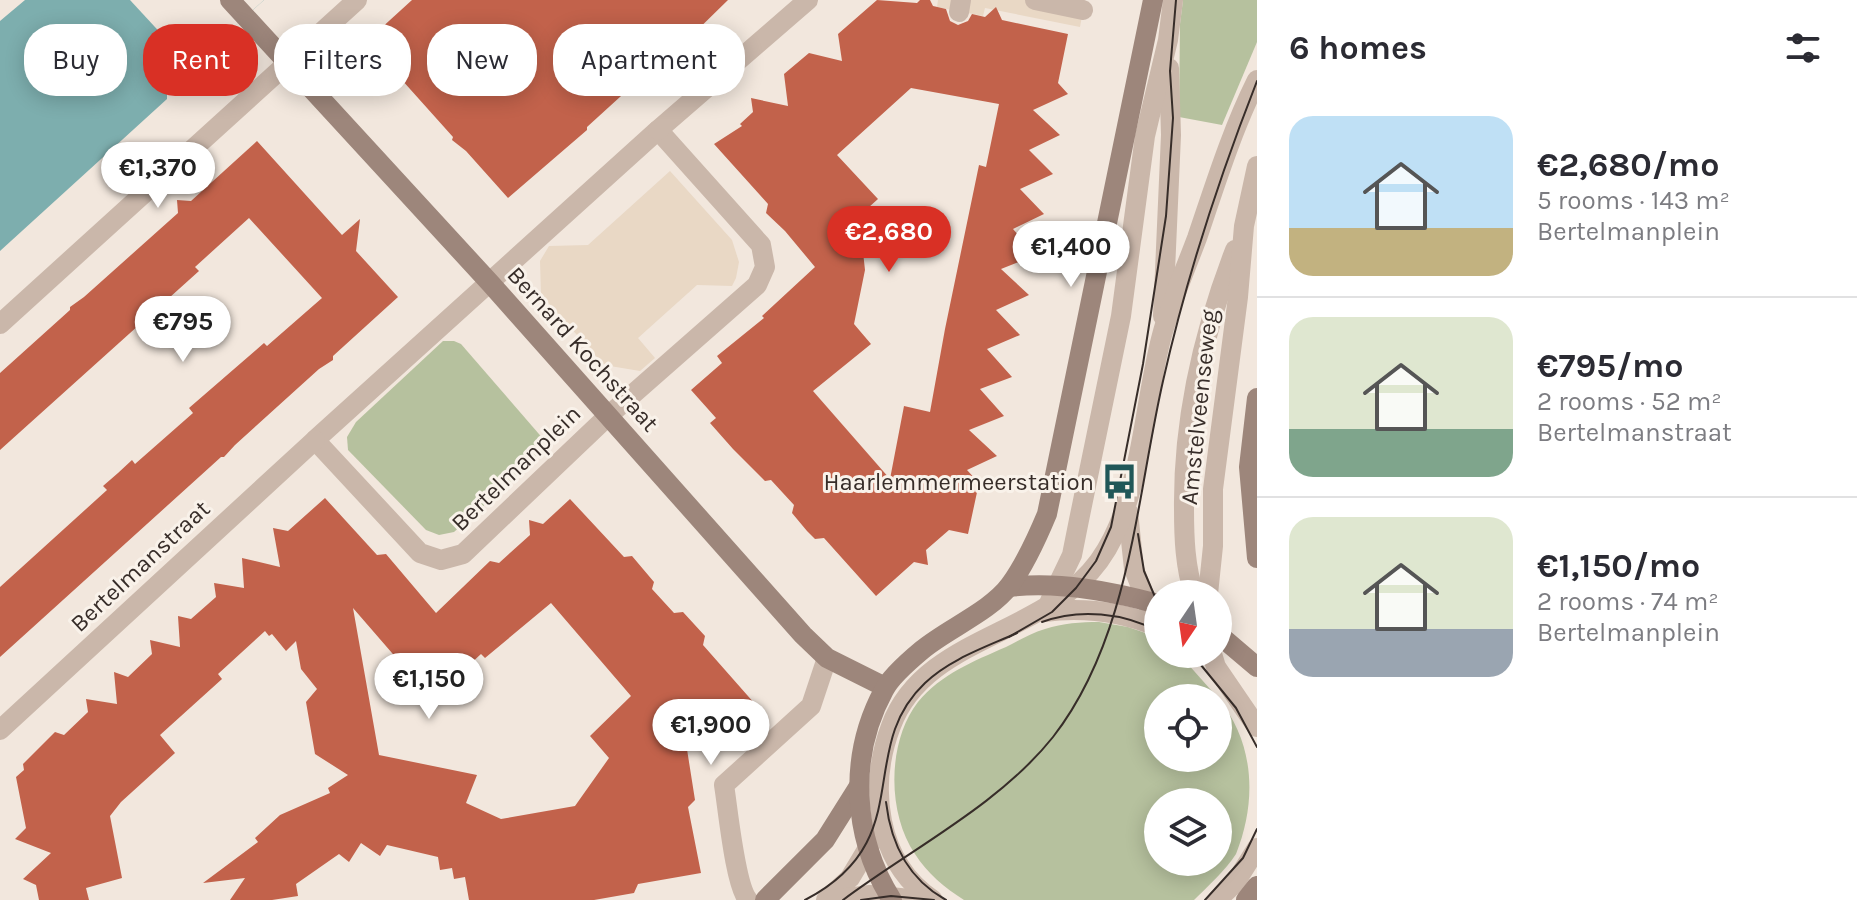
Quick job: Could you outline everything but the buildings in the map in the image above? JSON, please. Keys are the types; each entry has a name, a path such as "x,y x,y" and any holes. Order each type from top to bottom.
{"main road":[{"name":"Bernard Kochstraat","path":"230,0 274,48"},
{"path":"890,898 868,852 861,821 859,786 865,735 885,687 922,650 1009,587 1033,548 1047,514 1153,0"},
{"name":"Bernard Kochstraat","path":"318,96 491,284 803,635 827,658 885,687"},
{"path":"1257,398 1249,467 1257,558"},
{"path":"1009,587 1035,584 1067,587 1144,601"},
{"path":"1232,646 1257,667"},
{"path":"765,900 825,840 859,786"},
{"path":"1246,900 1257,886"}],"street":[{"path":"330,24 357,0"},
{"path":"315,440 658,130 808,0"},
{"path":"1035,0 1083,10"},
{"name":"Amstelveenseweg","path":"1067,587 1121,316 1145,136 1168,40 1173,0"},
{"name":"Amstelveenseweg","path":"1162,334 1171,135 1168,40"},
{"path":"0,324 274,74"},
{"name":"Amstelveenseweg","path":"933,900 907,878 886,841 881,820 882,755 891,724 904,700 922,678 943,662 1040,613 1109,545 1128,500 1162,334 1229,147 1257,80"},
{"name":"Bertelmanplein","path":"315,440 420,553 441,560 463,554 608,416 757,285 765,267 761,245 658,130"},
{"name":"Amstelveenseweg","path":"1209,580 1213,489 1244,226 1257,166"},
{"name":"Amstelveenseweg","path":"1191,580 1184,540 1183,495 1195,379 1220,288 1244,226"},
{"name":"Bertelmanstraat","path":"0,730 315,440"},
{"name":"Amstelveenseweg","path":"1128,500 1132,556 1144,585"},
{"name":"Amstelveenseweg","path":"1040,613 1099,610 1144,623"},
{"path":"748,900 743,895 724,785 811,706 827,658"},
{"path":"1217,668 1257,727"},
{"path":"829,900 850,878 868,852 881,820"},
{"path":"1217,900 1235,883 1257,848"},
{"path":"829,900 861,896 920,900"}],"green space":[{"path":"1183,0 1257,0 1257,42 1222,125 1179,117"},
{"path":"443,341 461,344 545,441 532,463 454,532 439,535 426,530 348,450 347,437 356,422"},
{"path":"1099,622 1144,633 1144,668 1191,668 1206,684 1144,684 1144,772 1232,772 1232,719 1239,734 1249,773 1249,794 1243,834 1232,859 1232,788 1144,788 1144,876 1218,876 1194,900 964,900 937,880 920,861 906,837 899,819 894,778 901,737 918,702 937,684 970,663 1040,631 1065,624"}],"shaded area":[{"path":"938,0 1085,0 1080,27 985,8 983,16 937,7"},
{"path":"670,171 732,240 739,262 736,278 732,286 697,285 638,338 655,358 640,371 604,365 541,295 540,261 549,246 588,245"}],"water":[{"path":"25,0 264,0 237,24 143,24 143,96 167,96 167,99 0,251 0,21"}],"pier":[{"path":"130,0 264,0 237,24 152,24"}],"tram line":[{"path":"1009,637 1052,612 1076,588 1096,561 1111,527 1143,364 1166,216 1173,118 1170,71 1176,0"},
{"path":"843,900 1007,784 1053,737 1079,698 1115,612 1182,305 1217,192 1257,81"},
{"path":"1138,534 1148,580"},
{"path":"1042,622 1071,615 1101,614 1144,625"},
{"path":"805,900 840,876 862,850 875,823 892,737 904,709 925,683 946,667 1017,633"},
{"path":"1203,668 1236,708 1257,747"},
{"path":"886,802 892,832 904,859 921,882 946,900"},
{"path":"1205,900 1243,858 1257,829"},
{"path":"861,900 891,896 934,900"}],"place":[{"name":"Haarlemmermeerstation","path":"1120,482"}]}
